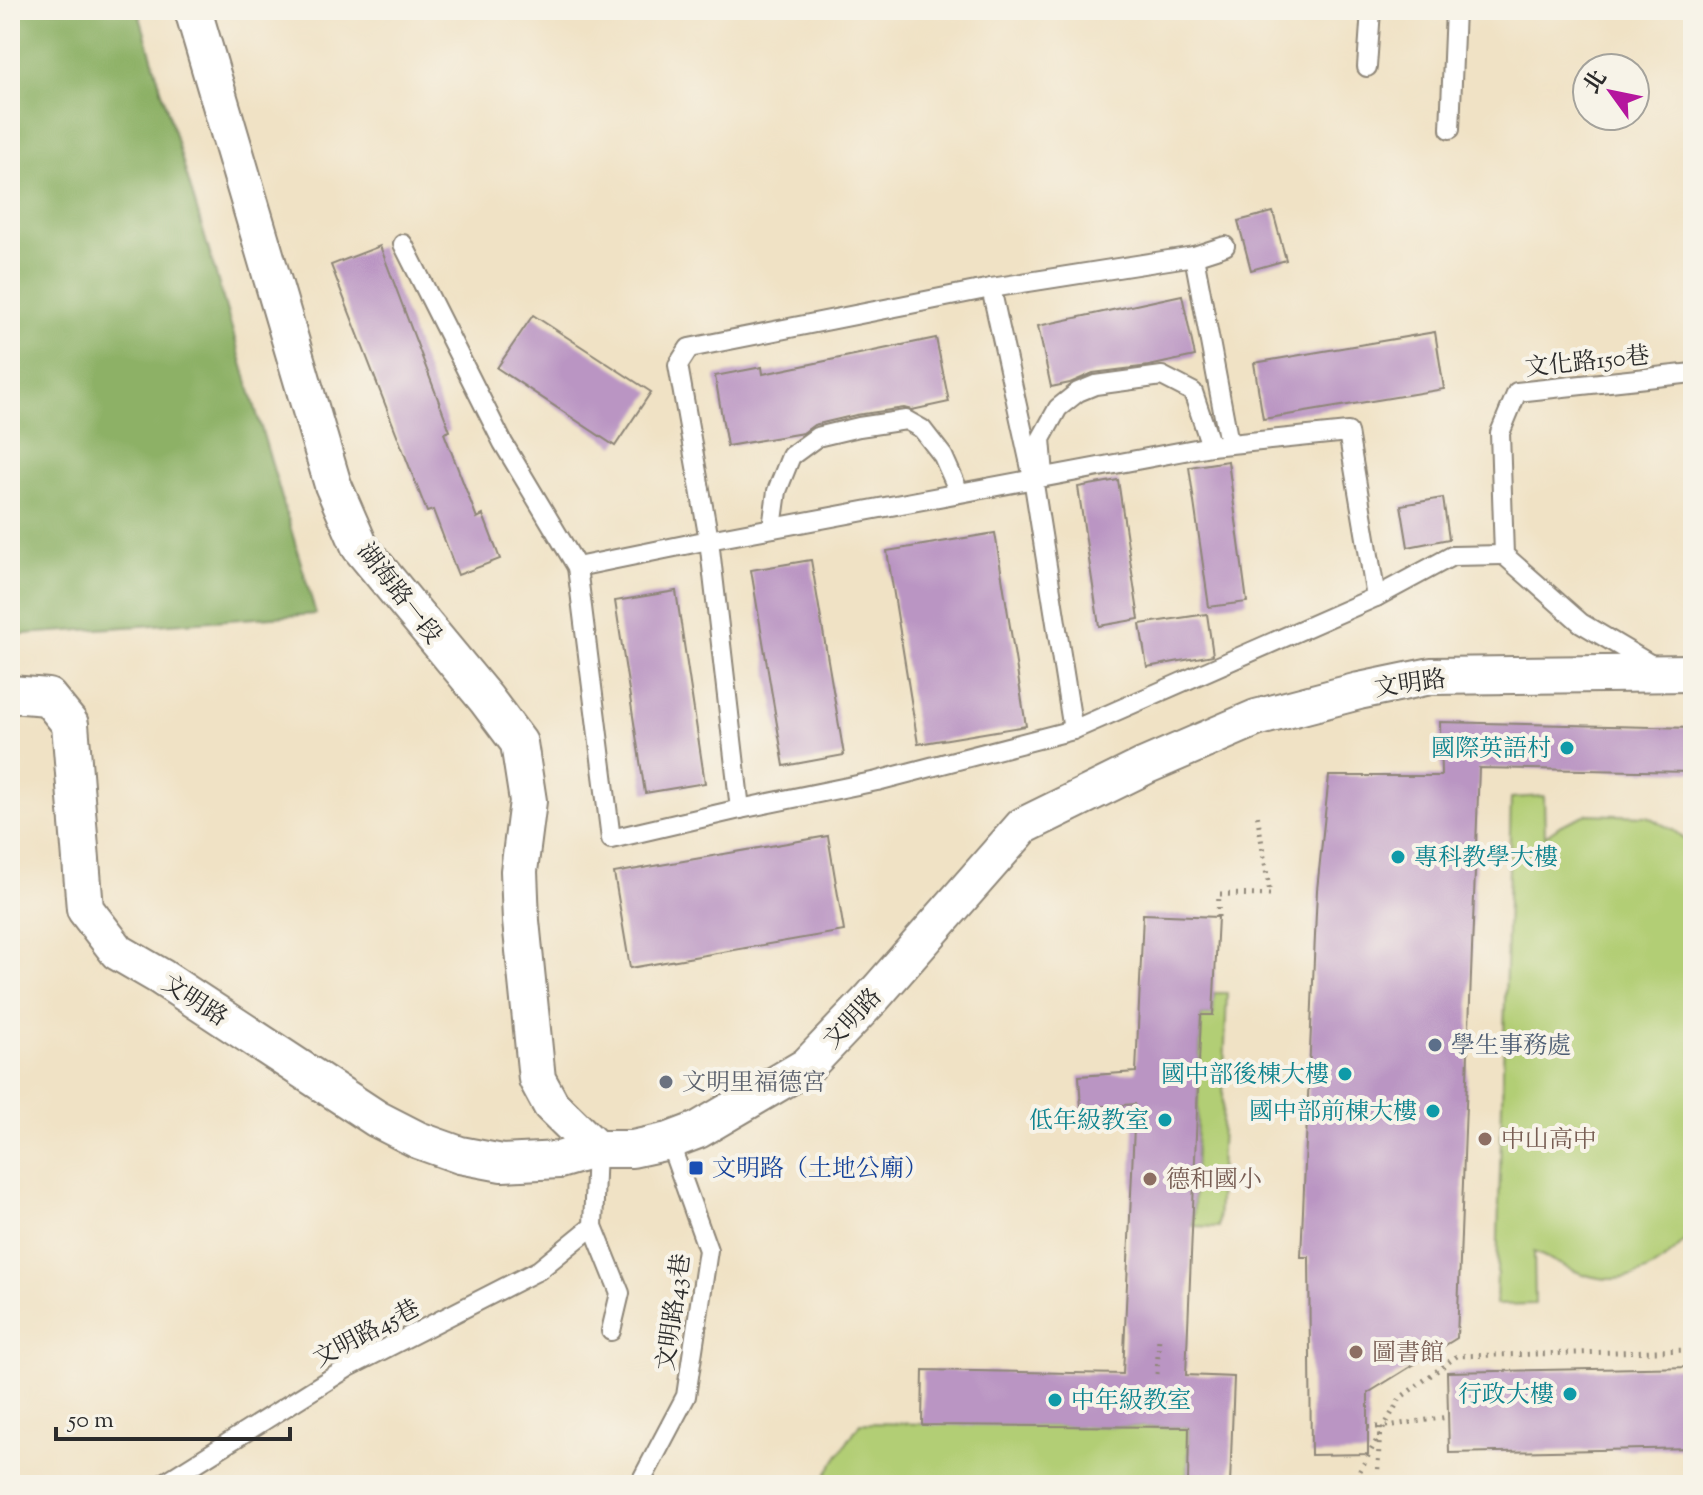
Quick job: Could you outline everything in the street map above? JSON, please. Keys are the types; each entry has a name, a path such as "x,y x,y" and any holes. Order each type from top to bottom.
{"street":[{"name":"湖海路一段","path":"193,10 333,485 360,547 519,743 528,801 519,871 521,921 537,1079 551,1105 596,1149"},
{"name":"文明路","path":"10,694 48,697 70,724 85,909 118,952 377,1119 418,1140 460,1155 502,1163 559,1160 596,1149 632,1149 669,1141 698,1130 807,1066 872,998 1023,826 1145,766 1256,718 1431,676 1679,673"}],"lane":[{"path":"1367,67 1371,10"},
{"path":"1450,129 1455,10"},
{"path":"403,244 503,443 577,567 611,839 877,781 1073,730 1376,597 1452,556 1504,555 1581,623 1679,673"},
{"path":"740,809 709,540 678,365 689,348 991,288 1194,256 1225,246"},
{"path":"1194,256 1220,444"},
{"path":"991,288 1039,476 1073,730"},
{"name":"文化路150巷","path":"1504,555 1500,433 1517,392 1693,373"},
{"path":"1039,476 1041,439 1058,408 1078,392 1095,385 1162,376 1193,392 1220,444"},
{"path":"772,528 777,491 791,456 817,437 859,427 906,420 922,429 943,456 959,492"},
{"path":"577,567 1039,476 1220,444 1348,432 1376,597"},
{"name":"文明路43巷","path":"639,1485 686,1396 708,1250 669,1141"},
{"path":"596,1149 593,1226 620,1293 611,1331"},
{"name":"文明路45巷","path":"161,1485 349,1367 539,1270 593,1226"}],"path":[{"path":"1218,917 1219,894 1270,895 1257,813"},
{"path":"1157,1374 1159,1336"},
{"path":"1352,1485 1400,1398 1457,1356 1693,1350"},
{"path":"1368,1427 1448,1417"},
{"path":"1377,1485 1380,1427"}],"green space":[{"path":"10,10 138,10 316,614 10,635"},
{"path":"1544,796 1545,836 1587,814 1647,816 1673,830 1693,846 1693,1231 1659,1264 1618,1279 1602,1279 1579,1273 1534,1252 1535,1304 1496,1305 1511,798"},
{"path":"1214,993 1227,993 1218,1227 1193,1226 1201,1015 1213,1015"},
{"path":"860,1423 1189,1427 1188,1485 819,1485"}],"building":[{"path":"1273,212 1286,260 1251,270 1238,221"},
{"path":"380,246 450,431 444,433 477,518 483,515 500,559 458,575 433,510 427,512 331,265"},
{"path":"1182,295 1195,356 1093,373 1051,387 1038,326"},
{"path":"533,315 651,392 615,446 497,368"},
{"path":"1435,332 1444,389 1263,419 1254,363"},
{"path":"936,338 949,402 912,410 904,408 856,415 814,425 803,433 727,446 715,376 762,367 763,374"},
{"path":"1228,461 1247,602 1209,607 1189,467"},
{"path":"1118,480 1139,619 1099,626 1078,487"},
{"path":"1443,498 1449,539 1408,547 1401,505"},
{"path":"995,533 1026,726 918,744 887,551"},
{"path":"811,560 844,755 784,766 751,570"},
{"path":"676,591 705,783 645,793 615,601"},
{"path":"1207,614 1213,655 1147,667 1140,624"},
{"path":"1440,722 1693,728 1693,772 1479,768 1457,1338 1368,1393 1368,1454 1311,1455 1309,1257 1301,1257 1317,890 1329,776 1441,776"},
{"path":"828,836 844,931 630,968 614,873"},
{"path":"1143,914 1218,917 1213,1015 1201,1015 1186,1375 1234,1377 1230,1485 1188,1485 1189,1427 922,1425 923,1370 1123,1374 1135,1104 1081,1108 1079,1076 1136,1072"},
{"name":"行政大樓","path":"1693,1367 1693,1448 1449,1453 1447,1372"}],"place":[{"name":"國際英語村","path":"1567,748"},
{"name":"專科教學大樓","path":"1398,857"},
{"name":"學生事務處","path":"1435,1045"},
{"name":"國中部後棟大樓","path":"1345,1074"},
{"name":"文明里福德宮","path":"666,1082"},
{"name":"國中部前棟大樓","path":"1433,1111"},
{"name":"低年級教室","path":"1165,1120"},
{"name":"中山高中","path":"1485,1139"},
{"name":"文明路（土地公廟）","path":"696,1168"},
{"name":"德和國小","path":"1150,1179"},
{"name":"圖書館","path":"1356,1352"},
{"name":"行政大樓","path":"1570,1394"},
{"name":"中年級教室","path":"1055,1400"}]}
